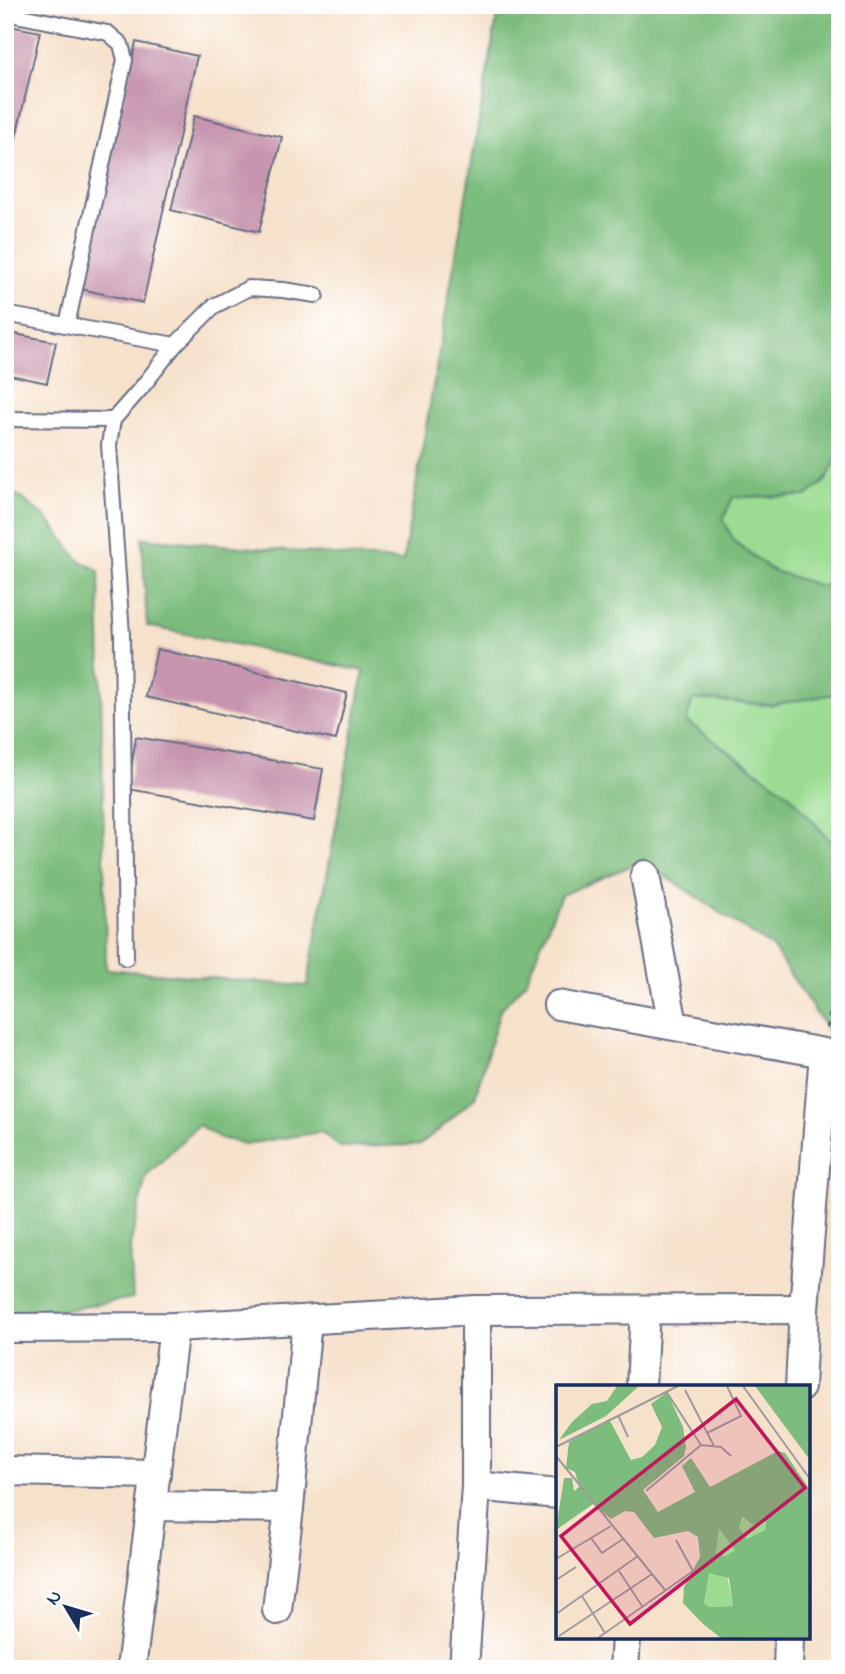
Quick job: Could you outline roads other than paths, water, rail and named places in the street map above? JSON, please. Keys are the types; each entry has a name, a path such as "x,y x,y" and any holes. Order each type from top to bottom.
{"street":[{"path":"645,875 673,1026"},
{"path":"558,1005 824,1053 800,1385"},
{"path":"5,1328 174,1327 476,1310 804,1309"},
{"path":"464,1669 477,1486 476,1310"},
{"path":"641,1385 645,1310"},
{"path":"277,1609 307,1321"},
{"path":"131,1669 174,1327"},
{"path":"5,1471 156,1474"},
{"path":"477,1486 556,1494"},
{"path":"152,1506 289,1508"},
{"path":"624,1669 626,1639"},
{"path":"788,1669 789,1639"}],"lane":[{"path":"5,13 108,33 121,44 125,60 67,325"},
{"path":"126,958 122,635 109,445 113,419 175,345 214,306 249,288 283,289 316,295"},
{"path":"5,314 175,345"},
{"path":"5,419 113,419"}]}
